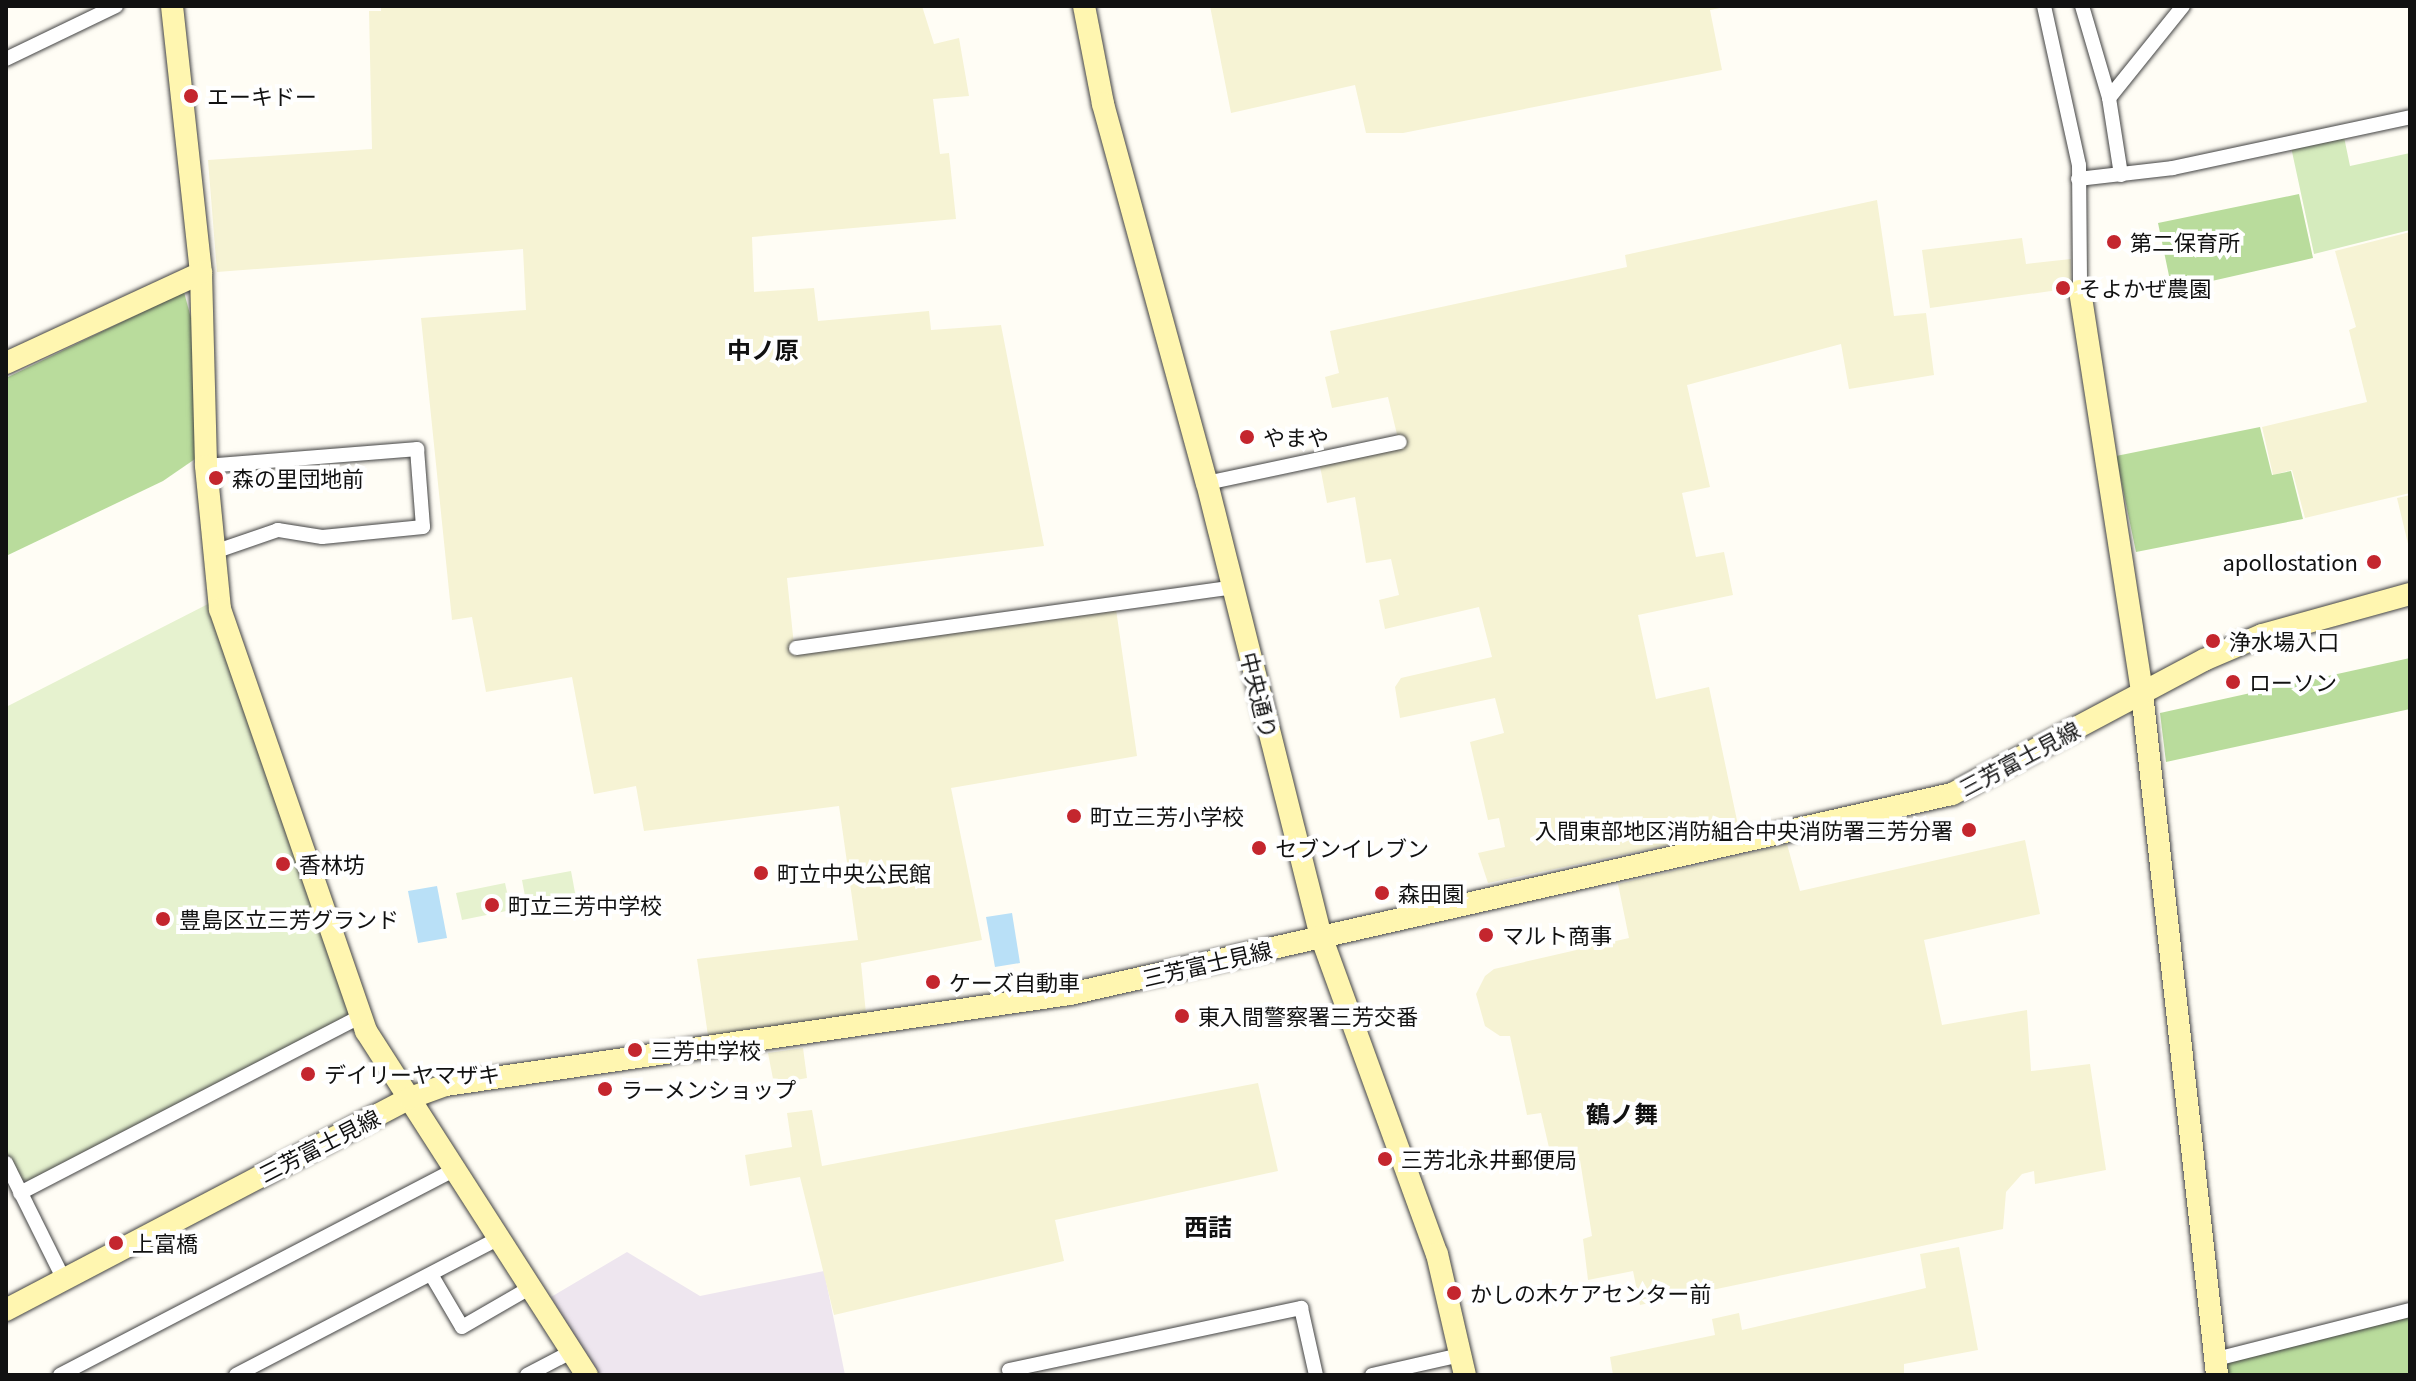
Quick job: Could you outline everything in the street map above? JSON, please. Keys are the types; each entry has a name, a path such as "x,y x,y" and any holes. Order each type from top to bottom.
{"street":[{"path":"6,59 116,6"},
{"path":"172,6 201,273 206,466 214,552 220,609 233,654 261,718 361,1016 587,1375"},
{"name":"中央通り","path":"1084,6 1103,104 1207,483 1321,936 1437,1254 1462,1365"},
{"path":"2044,6 2078,179 2080,291 2142,693 2216,1367 2410,1310"},
{"path":"2082,6 2109,98 2121,175"},
{"path":"2109,98 2181,7"},
{"path":"2078,179 2121,175 2410,117"},
{"path":"6,363 201,273"},
{"path":"1207,483 1400,442"},
{"path":"206,466 417,449 423,527 322,537 278,530 214,552"},
{"path":"796,648 1233,587"},
{"name":"三芳富士見線","path":"6,1310 410,1098 464,1081 1070,994 1952,794 2142,693 2262,635 2410,594"},
{"path":"20,1193 361,1016"},
{"path":"6,1163 63,1278"},
{"path":"60,1375 457,1168"},
{"path":"236,1375 432,1276 501,1237"},
{"path":"432,1276 462,1327 533,1286"},
{"path":"1009,1370 1301,1308 1316,1375"},
{"path":"527,1375 573,1351"},
{"path":"1372,1375 1462,1365"}],"shaded area":[{"path":"381,6 922,6 934,44 959,38 969,96 933,99 940,154 949,153 956,219 752,237 754,292 814,288 818,321 929,311 931,330 1001,325 1044,546 787,578 795,655 1116,609 1137,756 951,788 982,940 861,963 866,1014 708,1036 697,959 858,940 839,806 644,831 636,786 594,794 572,677 486,692 472,617 452,620 421,318 526,310 523,249 217,272 208,160 372,149 369,11 381,11"},
{"path":"1210,6 1730,6 1710,10 1722,70 1403,133 1366,133 1355,85 1231,113"},
{"path":"1877,200 1894,316 1926,313 1934,375 1849,389 1841,344 1687,385 1710,487 1682,493 1696,557 1724,552 1733,595 1638,615 1656,699 1709,687 1739,830 1488,883 1478,853 1505,847 1499,818 1488,820 1470,742 1504,733 1495,698 1400,718 1395,687 1401,678 1492,657 1479,607 1385,629 1379,600 1399,595 1391,559 1366,563 1355,497 1327,503 1320,466 1400,447 1388,397 1332,408 1325,377 1339,373 1330,331 1627,267 1625,255"},
{"path":"2410,232 2410,493 2305,518 2292,470 2273,475 2262,427 2367,402 2349,330 2356,327 2335,251"},
{"path":"2022,238 2026,264 2071,259 2072,288 1930,308 1922,250"},
{"path":"2410,495 2410,552 2397,498"},
{"path":"2025,840 2040,914 1924,940 1942,1025 2027,1010 2031,1071 2090,1064 2106,1170 2035,1184 2034,1171 2022,1174 2006,1192 2003,1229 1640,1305 1633,1271 1588,1280 1583,1239 1592,1236 1580,1160 1553,1165 1541,1113 1527,1115 1510,1036 1500,1036 1485,1026 1476,994 1485,976 1494,969 1629,938 1618,884 1787,844 1800,891"},
{"path":"803,1048 807,1078 774,1084 768,1053"},
{"path":"1258,1083 1278,1171 1055,1220 1064,1261 834,1315 800,1177 750,1186 745,1155 792,1147 787,1113 812,1110 822,1166"},
{"path":"1959,1247 1978,1350 1904,1364 1904,1375 1613,1375 1610,1357 1715,1335 1712,1319 1739,1313 1742,1330 1926,1288 1920,1254"},
{"path":"627,1252 700,1296 824,1271 845,1375 597,1375 551,1297"}],"green space":[{"path":"2344,137 2350,166 2410,153 2410,230 2314,254 2291,147"},
{"path":"2299,194 2313,258 2172,290 2158,223"},
{"path":"184,292 191,318 195,459 163,481 6,556 6,378"},
{"path":"2260,427 2272,475 2291,471 2303,519 2136,552 2116,456"},
{"name":"豊島区立三芳グランド","path":"210,603 350,1010 347,1018 31,1182 20,1179 6,1150 6,707"},
{"path":"2410,658 2410,709 2166,762 2160,713"},
{"path":"571,871 576,898 527,907 522,880"},
{"path":"505,883 511,910 462,920 456,893"},
{"path":"2410,1316 2410,1375 2228,1375 2227,1361"}],"water":[{"path":"437,886 447,938 418,943 408,891"},
{"path":"1012,913 1020,963 995,967 986,917"}],"place":[{"name":"エーキドー","path":"191,96"},
{"name":"第二保育所","path":"2114,242"},
{"name":"そよかぜ農園","path":"2063,288"},
{"name":"やまや","path":"1247,437"},
{"name":"森の里団地前","path":"216,478"},
{"name":"apollostation","path":"2374,562"},
{"name":"浄水場入口","path":"2213,641"},
{"name":"ローソン","path":"2233,682"},
{"name":"町立三芳小学校","path":"1074,816"},
{"name":"入間東部地区消防組合中央消防署三芳分署","path":"1969,830"},
{"name":"セブンイレブン","path":"1259,848"},
{"name":"香林坊","path":"283,864"},
{"name":"町立中央公民館","path":"761,873"},
{"name":"森田園","path":"1382,893"},
{"name":"町立三芳中学校","path":"492,905"},
{"name":"豊島区立三芳グランド","path":"163,919"},
{"name":"マルト商事","path":"1486,935"},
{"name":"ケーズ自動車","path":"933,982"},
{"name":"東入間警察署三芳交番","path":"1182,1016"},
{"name":"三芳中学校","path":"635,1050"},
{"name":"デイリーヤマザキ","path":"308,1074"},
{"name":"ラーメンショップ","path":"605,1089"},
{"name":"三芳北永井郵便局","path":"1385,1159"},
{"name":"上富橋","path":"116,1243"},
{"name":"かしの木ケアセンター前","path":"1454,1293"}],"district":[{"name":"中ノ原","path":"763,349"},
{"name":"鶴ノ舞","path":"1622,1113"},
{"name":"西詰","path":"1208,1226"}]}
